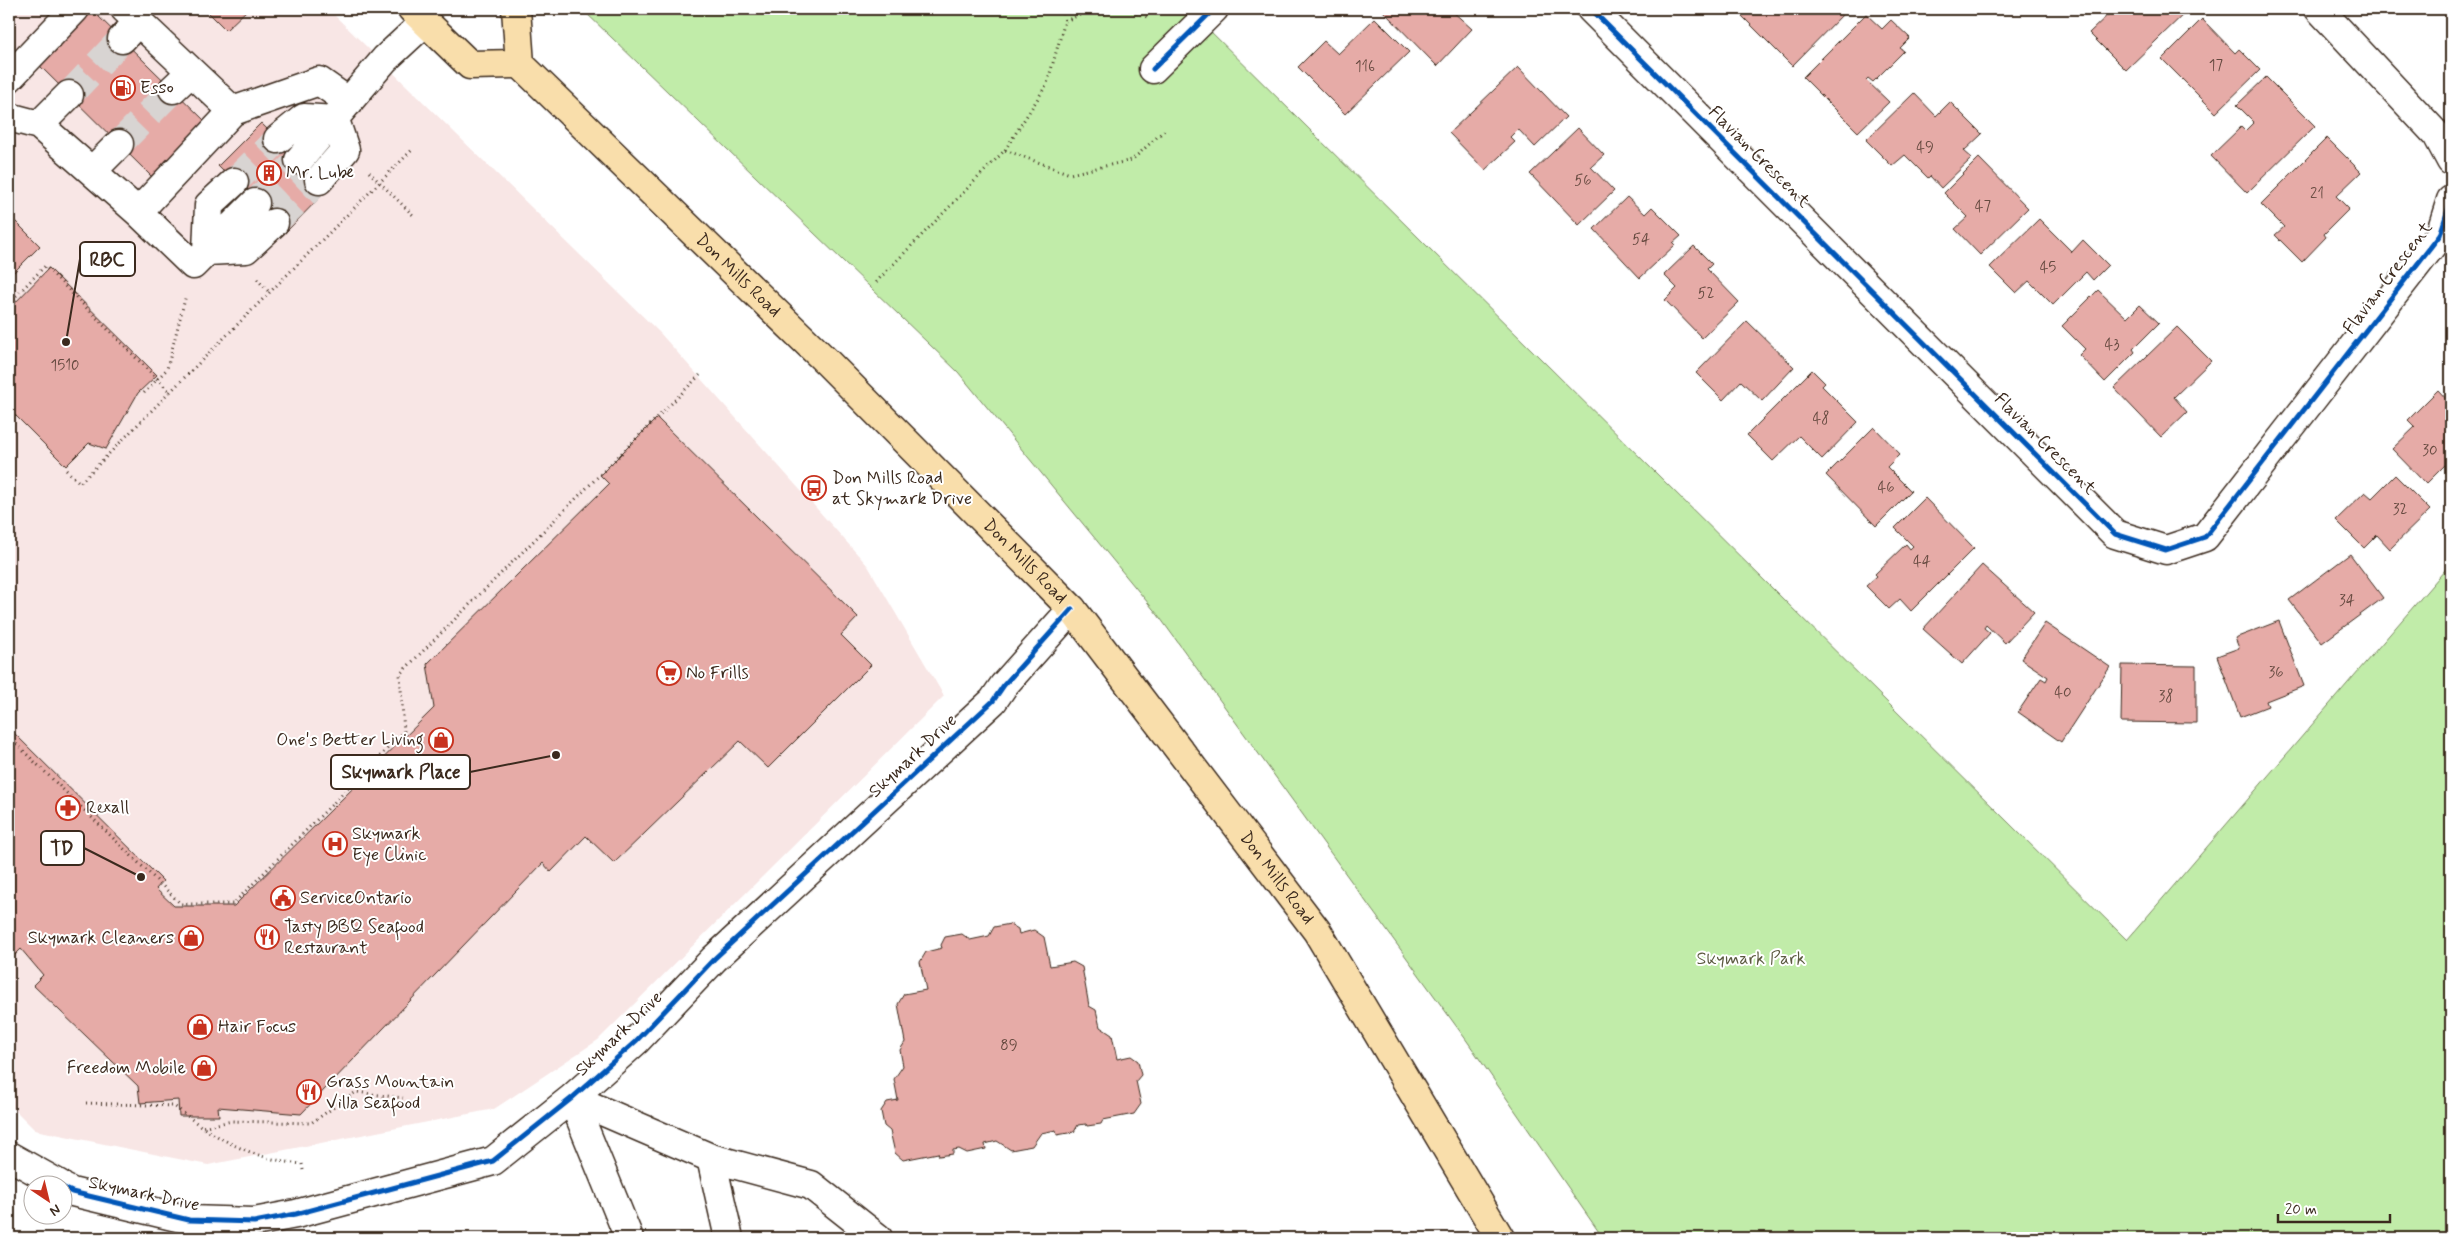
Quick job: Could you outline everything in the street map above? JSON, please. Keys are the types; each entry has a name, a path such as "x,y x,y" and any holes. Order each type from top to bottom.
{"main road":[{"path":"418,15 470,65 520,64 516,9"},
{"name":"Don Mills Road","path":"520,64 828,363 1072,609 1317,931 1500,1238"}],"street":[{"path":"9,78 75,9"},
{"path":"1153,69 1214,9"},
{"name":"Flavian Crescent","path":"1592,9 2115,534 2166,550 2205,537 2440,235 2451,200"},
{"path":"2319,9 2436,135 2451,161"},
{"path":"299,160 385,59 418,15"},
{"path":"128,23 182,81 233,111"},
{"path":"138,212 233,111 319,81 342,111 344,150 320,180"},
{"path":"39,125 69,95"},
{"path":"278,139 304,118 342,111"},
{"path":"9,117 39,125 138,212 200,258 246,249 274,223"},
{"path":"92,171 119,144"},
{"path":"200,258 209,205 234,182"},
{"path":"200,258 254,203"},
{"name":"Skymark Drive","path":"72,1192 188,1229 252,1230 296,1214 493,1161 572,1098 636,1041 714,959 993,701 1004,685 1072,609"},
{"path":"572,1098 711,1158 811,1185 878,1238"},
{"path":"572,1098 629,1238"},
{"path":"9,1156 41,1174"},
{"path":"711,1158 730,1238"}],"path":[{"path":"876,282 1005,150 1048,84 1065,21 1062,9"},
{"path":"1065,21 1094,9"},
{"path":"1127,9 1146,16"},
{"path":"1005,150 1070,174 1132,160 1167,128"},
{"path":"344,150 414,216"},
{"path":"66,470 80,483 412,150"},
{"path":"144,393 168,369 200,258"},
{"path":"9,303 46,266 170,392"},
{"path":"9,737 180,904 233,904 404,732 400,674 700,375"},
{"path":"202,1127 232,1121 311,1123 356,1092 403,1098"},
{"path":"86,1104 174,1106 222,1140 272,1161 302,1164 303,1170"}],"shaded area":[{"path":"9,9 328,9 660,333 868,566 944,696 598,1040 494,1109 208,1165 35,1130 9,1104"}],"green space":[{"name":"Skymark Park","path":"582,9 1188,9 2127,940 2451,563 2451,1238 1603,1238 1467,1041 1158,615 958,372"}],"building":[{"path":"85,9 91,9 206,122 152,177 34,60"},
{"path":"205,9 248,9 226,30"},
{"path":"1381,9 1450,9 1472,29 1437,66"},
{"path":"1740,9 1848,9 1792,66 1737,11"},
{"path":"2114,9 2189,9 2126,70 2089,33"},
{"path":"1866,14 1882,29 1891,20 1910,38 1900,48 1904,51 1873,82 1868,78 1866,80 1889,102 1858,132 1803,77"},
{"path":"1375,18 1409,52 1345,114 1298,67 1324,41 1338,54"},
{"path":"2202,19 2235,53 2239,49 2260,70 2216,113 2162,59"},
{"path":"1518,67 1566,117 1535,147 1518,129 1510,137 1515,142 1485,170 1449,133"},
{"path":"2266,77 2315,126 2247,193 2211,156 2241,127 2245,131 2254,122 2237,105"},
{"path":"1914,93 1936,116 1950,102 1982,134 1964,151 1972,158 1941,188 1905,155 1892,166 1866,140"},
{"name":"Mr. Lube","path":"261,123 328,189 285,233 218,166"},
{"path":"1578,128 1604,155 1591,167 1614,191 1579,225 1530,174"},
{"path":"2327,138 2361,172 2336,196 2349,209 2324,234 2326,237 2302,262 2275,235 2284,227 2261,204"},
{"path":"1979,158 2028,208 1980,255 1955,229 1968,217 1944,193"},
{"path":"1627,197 1645,214 1652,207 1681,236 1673,243 1675,245 1640,278 1594,229"},
{"path":"9,215 40,246 9,277"},
{"path":"2039,219 2072,252 2083,240 2108,265 2093,280 2086,272 2053,305 2029,281 2016,293 1990,267"},
{"path":"1694,246 1712,264 1707,269 1739,302 1702,338 1665,300 1677,288 1664,275"},
{"path":"49,268 157,375 138,393 106,449 89,443 66,466 9,409 9,309"},
{"path":"2098,290 2127,318 2140,305 2159,323 2133,349 2135,352 2105,382 2079,355 2085,349 2062,326"},
{"path":"1747,321 1794,367 1762,401 1741,381 1723,400 1696,373"},
{"path":"2177,327 2211,361 2174,397 2187,412 2161,437 2114,388"},
{"path":"1812,370 1825,383 1822,386 1858,422 1822,459 1799,436 1773,461 1747,435"},
{"path":"2438,390 2451,404 2451,459 2426,484 2392,449 2415,427 2408,420"},
{"path":"657,418 858,617 841,635 871,665 768,768 740,741 614,863 586,836 551,872 543,863 301,1114 218,1107 219,1116 179,1116 178,1100 140,1103 138,1086 33,985 43,975 21,949 9,961 9,728 163,881 156,889 174,906 234,906 434,708 427,664 609,484 600,475"},
{"path":"1874,427 1900,454 1887,467 1911,491 1876,526 1826,475"},
{"path":"2395,475 2430,510 2390,549 2377,535 2364,548 2336,520 2365,492 2372,498"},
{"path":"1925,498 1974,548 1911,611 1900,599 1889,609 1866,586 1877,576 1875,574 1906,544 1910,549 1913,546 1895,528"},
{"path":"2350,554 2383,598 2322,643 2289,600"},
{"path":"1982,565 2034,612 2005,643 1986,625 1984,628 1990,633 1962,664 1923,629"},
{"path":"2279,621 2304,686 2266,701 2268,706 2240,717 2217,656 2239,648 2235,638"},
{"path":"2045,623 2110,667 2061,742 2018,712 2041,678 2046,681 2048,677 2021,659"},
{"path":"2122,665 2196,666 2196,723 2121,722"},
{"path":"1010,924 1018,929 1019,934 1034,930 1044,937 1050,966 1073,962 1082,967 1089,1006 1096,1010 1100,1027 1112,1035 1117,1059 1131,1056 1138,1061 1141,1075 1136,1081 1141,1104 1134,1114 1103,1120 1101,1124 1078,1125 1074,1132 1057,1135 1056,1130 1041,1133 1032,1146 1011,1150 997,1141 985,1144 986,1149 967,1153 959,1149 953,1150 953,1154 939,1156 938,1153 903,1160 895,1153 890,1131 884,1126 881,1111 887,1102 898,1100 894,1079 903,1066 900,1050 905,1042 898,1004 904,994 926,990 920,962 926,952 942,948 941,945 945,937 962,934 970,940 989,936 994,927"}],"tunnel":[{"path":"69,95 122,39"},
{"path":"119,144 173,89"},
{"path":"234,182 278,139"},
{"path":"255,203 299,160"},
{"path":"274,223 319,180"}],"cycle path":[{"path":"1153,69 1214,9"},
{"path":"1591,9 2115,534 2166,550 2205,537 2440,235 2451,200"},
{"path":"72,1192 189,1220 254,1222 296,1214 493,1161 572,1098 636,1041 714,959 993,701 1004,685 1072,609"}],"place":[{"name":"Esso","path":"123,88"},
{"name":"Mr. Lube","path":"269,173"},
{"name":"RBC","path":"66,342"},
{"name":"Don Mills Road at Skymark Drive","path":"814,488"},
{"name":"No Frills","path":"669,673"},
{"name":"One's Better Living","path":"441,740"},
{"name":"Skymark Place","path":"556,755"},
{"name":"Rexall","path":"68,808"},
{"name":"Skymark Eye Clinic","path":"335,844"},
{"name":"TD","path":"141,877"},
{"name":"ServiceOntario","path":"283,898"},
{"name":"Tasty BBQ Seafood Restaurant","path":"267,937"},
{"name":"Skymark Cleaners","path":"191,938"},
{"name":"Hair Focus","path":"200,1027"},
{"name":"Freedom Mobile","path":"204,1068"},
{"name":"Grass Mountain Villa Seafood","path":"309,1092"}]}
